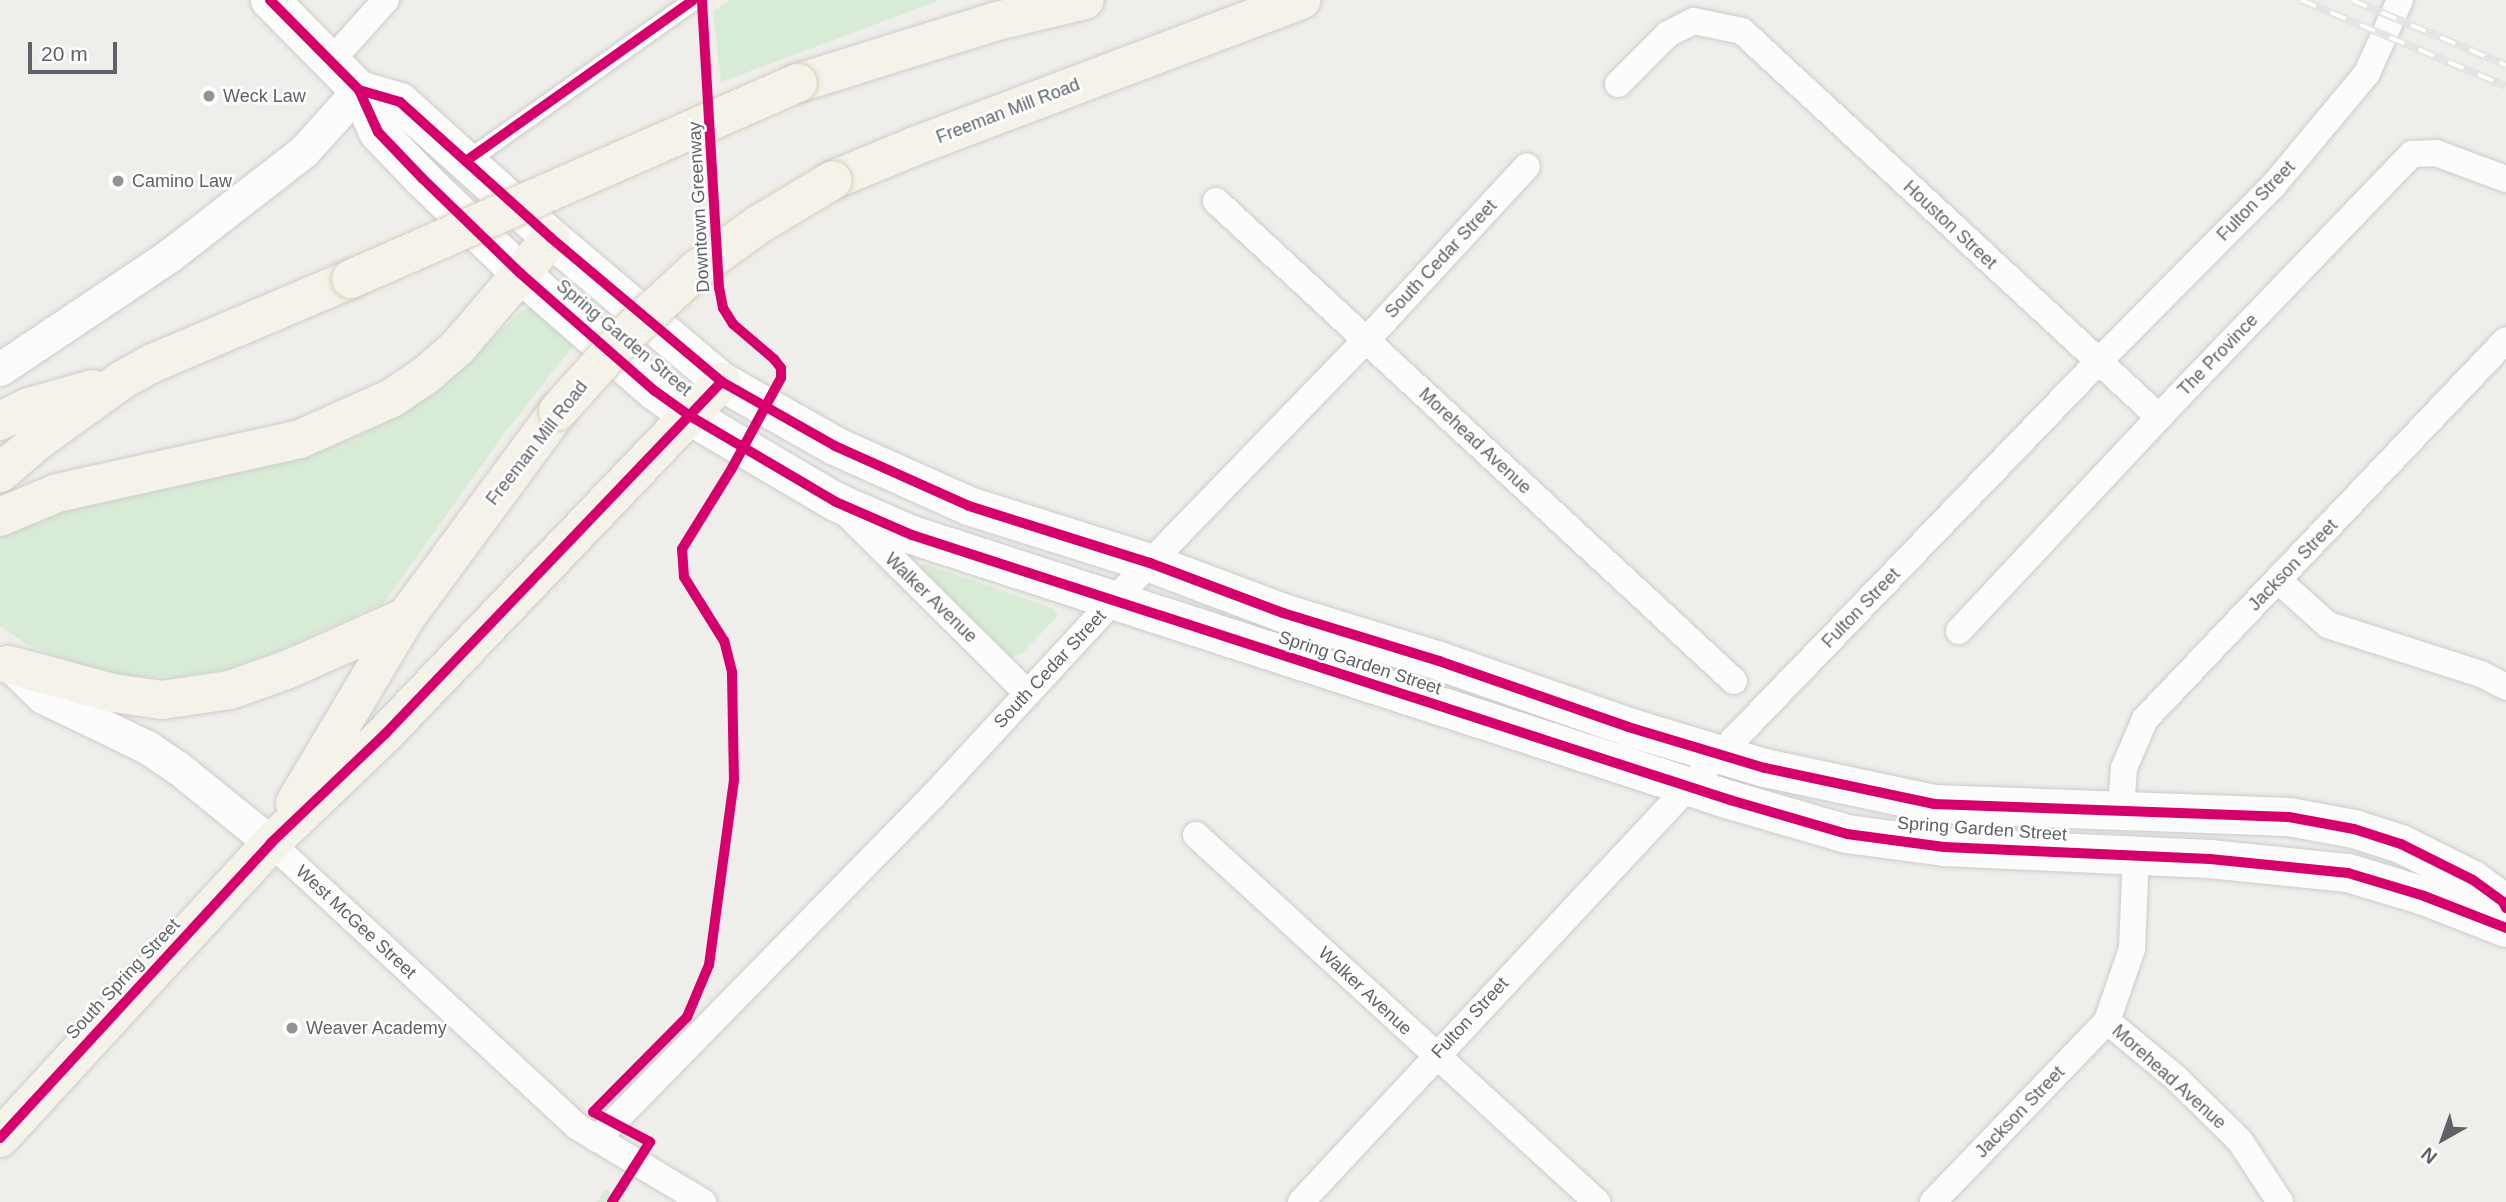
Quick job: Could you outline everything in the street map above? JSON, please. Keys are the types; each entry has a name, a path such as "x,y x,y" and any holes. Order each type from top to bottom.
{"main road":[{"name":"Spring Garden Street","path":"270,0 359,90 378,132 520,273 655,391 690,416 836,502 912,535 1688,787 1847,834 1944,847 2210,859 2347,873 2424,896 2506,928"},
{"path":"0,472 40,439 122,380 153,363 798,83 997,21 1085,0"},
{"name":"Freeman Mill Road","path":"271,844 405,617 558,411 627,334 696,270 758,225 834,180 915,146 1301,0"},
{"name":"Spring Garden Street","path":"359,90 400,102 551,239 722,382 892,474 969,506 1150,564 1283,613 1439,661 1628,727 1765,768 1934,804 2288,817 2354,829 2401,844 2441,862 2473,880 2503,902 2506,908"},
{"path":"0,517 57,493 300,439 392,398 458,347 498,304 520,273 551,239"},
{"path":"0,421 29,408 122,380"},
{"path":"271,844 386,733 722,382"},
{"path":"5,661 113,692 162,700 230,690 289,669 405,617"},
{"name":"South Spring Street","path":"0,1138 271,844"}],"street":[{"path":"331,61 386,0"},
{"path":"466,161 693,0"},
{"name":"Fulton Street","path":"1301,1202 1688,787 2098,362 2273,186 2367,73 2400,0"},
{"name":"Houston Street","path":"1618,83 1668,34 1693,21 1742,31 2159,417"},
{"path":"0,369 170,255 297,157 359,90"},
{"name":"The Province","path":"1959,631 2159,417 2412,154 2436,153 2506,179"},
{"name":"South Cedar Street","path":"597,1139 933,796 1113,601 1366,340 1527,166"},
{"name":"Morehead Avenue","path":"1216,201 1734,681"},
{"name":"Jackson Street","path":"2122,810 2124,768 2145,719 2506,340"},
{"name":"Walker Avenue","path":"836,502 1027,693"},
{"path":"2278,581 2328,625 2481,674 2506,687"},
{"name":"West McGee Street","path":"5,661 43,697 148,747 177,767 271,844 556,1108 597,1139 703,1202"},
{"name":"Walker Avenue","path":"1196,835 1597,1202"},
{"name":"Morehead Avenue","path":"2136,855 2132,949 2107,1021 2177,1079 2240,1141 2280,1202"},
{"name":"Jackson Street","path":"1933,1202 2107,1021"}],"green space":[{"path":"731,0 940,0 721,82 713,11"},
{"path":"531,307 573,346 503,435 385,602 276,652 228,669 177,677 127,676 73,664 26,644 0,626 0,535 29,517 330,448 384,424 448,381 521,311"},
{"path":"924,564 1053,608 1058,616 1022,653 1011,658 919,568"},
{"path":"605,1189 626,1202 597,1202"}],"railway":[{"path":"2301,0 2506,86"},
{"path":"2352,0 2506,65"}],"cycle path":[{"path":"270,0 359,90 378,132 422,178 520,273 655,391 690,416 836,502 912,535 1730,800 1847,834 1944,847 2210,859 2348,873 2424,896 2506,928"},
{"path":"466,161 693,0"},
{"name":"Downtown Greenway","path":"612,1202 650,1142 593,1112 687,1017 709,965 734,780 732,672 724,641 684,577 682,549 731,470 781,378 781,368 774,359 733,324 723,308 719,288 702,0"},
{"path":"359,90 400,102 551,238 722,382 835,446 969,506 1150,563 1283,613 1439,661 1628,727 1765,768 1934,804 2289,817 2354,829 2401,844 2473,880 2503,902 2506,908"},
{"path":"0,1138 271,843 386,733 722,382"}],"place":[{"name":"Weck Law","path":"209,96"},
{"name":"Camino Law","path":"118,181"},
{"name":"Weaver Academy","path":"292,1028"}]}
